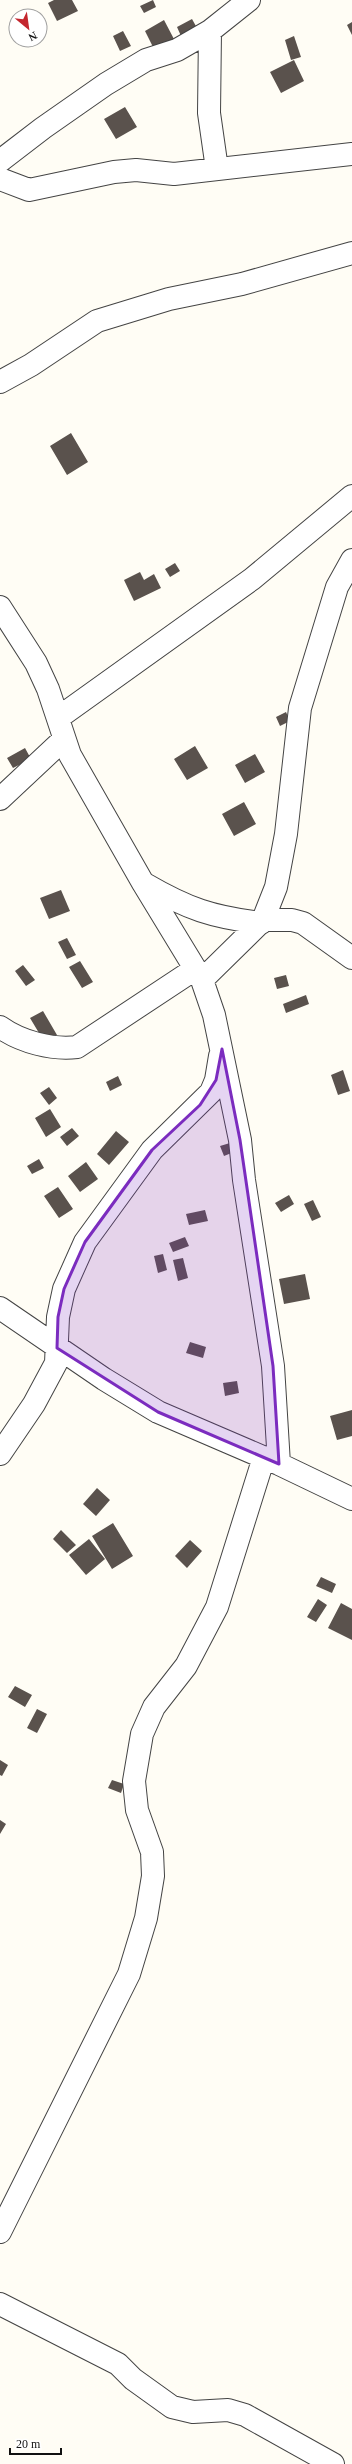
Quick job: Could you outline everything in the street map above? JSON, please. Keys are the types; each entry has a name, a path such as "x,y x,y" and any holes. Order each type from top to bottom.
{"street":[{"path":"0,161 43,128 106,84 146,60 177,50 210,31 249,0"},
{"path":"210,31 210,113 217,169"},
{"path":"0,179 29,190 114,172 136,170 174,174 352,154"},
{"path":"0,382 31,365 97,320 169,299 242,284 352,253"},
{"path":"58,718 252,579 352,496"},
{"path":"0,1027 60,1049 77,1047 199,975 262,921 276,887 281,864 300,708 337,587 352,560"},
{"path":"0,607 36,663 58,718 70,755 143,883 199,975 214,1015 240,1140 244,1180 273,1366 272,1460 216,1607 186,1666 154,1707 142,1734 134,1781 137,1810 152,1852 152,1876 146,1918 129,1974 0,2232"},
{"path":"0,799 64,739"},
{"path":"143,883 177,902 213,916 262,921 292,920 303,923 352,958"},
{"path":"0,1454 47,1382 56,1363 58,1348 58,1317 64,1289 85,1242 152,1150 211,1092 216,1080 222,1049"},
{"path":"0,1308 58,1348 158,1412 272,1460 352,1499"},
{"path":"0,2304 118,2364 133,2379 172,2407 193,2412 228,2410 245,2415 333,2464"}],"highlighted area":[{"path":"222,1049 240,1140 273,1366 279,1464 158,1412 57,1348 58,1317 64,1289 85,1242 152,1150 200,1105 216,1080"}],"building":[{"path":"54,0 72,0 78,11 57,21 48,3"},
{"path":"153,0 156,7 144,13 140,6"},
{"path":"192,19 197,28 181,36 177,27"},
{"path":"164,20 175,41 155,51 145,31"},
{"path":"352,22 352,35 347,25"},
{"path":"123,31 131,46 120,51 113,36"},
{"path":"294,36 301,57 291,60 285,40"},
{"path":"294,60 304,81 281,93 270,72"},
{"path":"125,107 137,127 116,139 104,119"},
{"path":"71,433 88,462 67,475 50,446"},
{"path":"175,563 180,571 170,577 165,569"},
{"path":"140,572 144,580 154,574 161,588 134,601 124,580"},
{"path":"286,712 290,721 280,726 276,717"},
{"path":"195,746 208,768 187,780 174,759"},
{"path":"25,748 31,759 13,768 7,758"},
{"path":"255,754 265,772 245,783 235,765"},
{"path":"244,802 256,824 234,836 222,814"},
{"path":"61,890 70,911 49,919 40,898"},
{"path":"67,938 76,955 67,959 58,942"},
{"path":"80,961 93,982 82,988 69,967"},
{"path":"23,965 35,980 26,986 15,971"},
{"path":"286,975 289,986 277,989 274,978"},
{"path":"306,995 309,1004 286,1013 283,1004"},
{"path":"43,1011 57,1035 45,1043 30,1018"},
{"path":"343,1070 350,1091 338,1095 331,1075"},
{"path":"118,1076 122,1085 110,1091 106,1082"},
{"path":"49,1087 57,1098 49,1105 40,1093"},
{"path":"50,1109 61,1127 46,1137 35,1118"},
{"path":"72,1128 79,1136 67,1146 60,1137"},
{"path":"116,1131 129,1142 109,1165 97,1154"},
{"path":"230,1143 234,1152 224,1156 220,1146"},
{"path":"39,1159 44,1168 32,1174 27,1166"},
{"path":"86,1162 98,1179 80,1192 68,1176"},
{"path":"58,1187 73,1209 59,1218 44,1196"},
{"path":"289,1195 294,1204 281,1212 275,1203"},
{"path":"313,1200 321,1217 312,1221 304,1204"},
{"path":"205,1210 208,1221 189,1225 186,1214"},
{"path":"185,1237 189,1246 173,1252 169,1243"},
{"path":"163,1254 167,1270 158,1273 154,1256"},
{"path":"183,1258 188,1278 178,1281 173,1260"},
{"path":"305,1274 310,1299 284,1304 279,1279"},
{"path":"190,1342 206,1347 203,1358 186,1353"},
{"path":"237,1381 239,1393 225,1396 223,1383"},
{"path":"352,1410 352,1436 337,1440 330,1416"},
{"path":"97,1488 110,1500 96,1516 83,1504"},
{"path":"113,1523 133,1556 112,1569 92,1536"},
{"path":"61,1530 76,1545 67,1553 53,1539"},
{"path":"89,1539 105,1559 86,1575 69,1555"},
{"path":"190,1540 202,1551 187,1568 175,1556"},
{"path":"321,1577 336,1584 332,1593 316,1586"},
{"path":"318,1599 327,1605 316,1622 307,1617"},
{"path":"341,1603 352,1609 352,1640 328,1628"},
{"path":"15,1686 32,1695 25,1707 8,1697"},
{"path":"37,1709 47,1714 37,1733 27,1728"},
{"path":"0,1760 8,1765 2,1776 0,1775"},
{"path":"112,1780 124,1784 121,1793 108,1788"},
{"path":"0,1820 6,1824 0,1834"}]}
